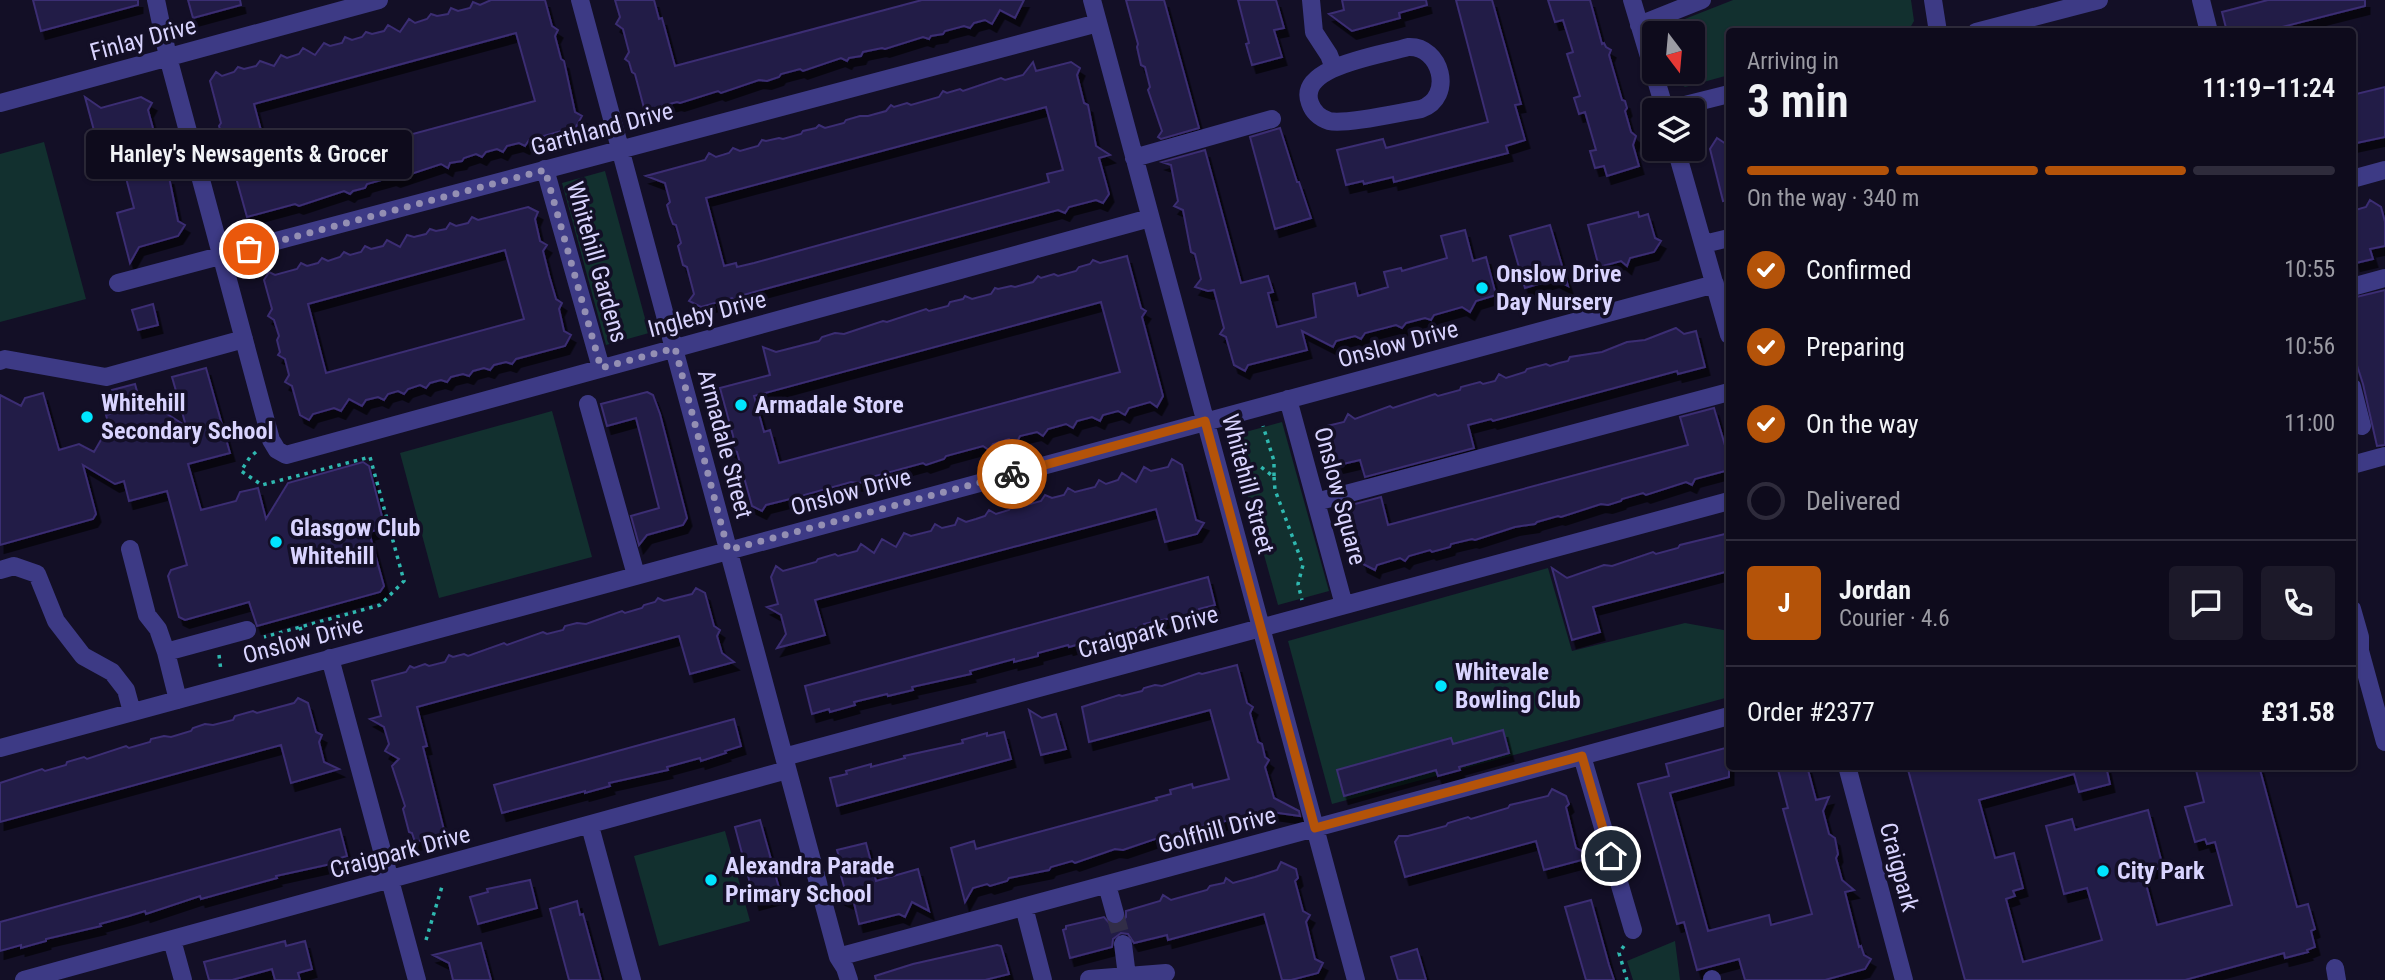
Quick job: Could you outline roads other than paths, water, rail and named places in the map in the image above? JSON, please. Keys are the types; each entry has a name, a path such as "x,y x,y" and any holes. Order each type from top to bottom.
{"street":[{"path":"0,361 5,359 106,377 244,339 156,0"},
{"name":"Finlay Drive","path":"0,103 379,0"},
{"name":"Armadale Street","path":"580,0 838,957 849,980"},
{"name":"Whitehill Street","path":"1092,0 1356,980"},
{"path":"1311,0 1314,32 1334,68"},
{"path":"1632,0 1661,98"},
{"path":"1639,24 1702,0"},
{"path":"1933,0 1937,28"},
{"path":"2005,28 2041,23 2099,0"},
{"path":"2201,0 2208,28"},
{"name":"Garthland Drive","path":"118,283 1098,23"},
{"path":"1408,47 1417,47 1432,56 1441,91 1430,106 1421,109 1330,121 1319,117 1307,94 1315,78 1334,68 1408,47"},
{"path":"1705,100 1726,95"},
{"path":"1135,158 1272,119"},
{"path":"1680,161 1726,325"},
{"name":"Whitehill Gardens","path":"545,170 601,368"},
{"path":"2356,178 2385,170"},
{"name":"Ingleby Drive","path":"244,339 274,445 286,455 1150,218"},
{"path":"1704,244 1726,239"},
{"path":"2356,286 2385,278"},
{"name":"Onslow Drive","path":"0,748 1714,284"},
{"path":"1316,502 1726,393"},
{"name":"Onslow Square","path":"1288,399 1344,605"},
{"path":"2356,403 2362,426"},
{"path":"588,404 636,576"},
{"path":"2356,464 2385,456"},
{"name":"Craigpark Drive","path":"24,980 590,826 786,764 1261,627 1726,502"},
{"path":"130,549 147,615 159,629 178,700"},
{"path":"0,570 14,566 37,573 56,621 83,656 112,672 125,690 132,712"},
{"path":"2356,624 2360,651 2385,743"},
{"path":"166,652 255,634"},
{"path":"330,658 416,977"},
{"name":"Golfhill Drive","path":"838,957 1726,717"},
{"path":"1582,756 1633,930"},
{"name":"Craigpark","path":"1848,770 1904,980"},
{"path":"590,826 632,980"},
{"path":"1107,885 1115,914"},
{"path":"1024,907 1043,980"},
{"path":"172,940 183,980"},
{"path":"1123,944 1127,976"},
{"path":"1089,979 1166,973"}],"tunnel":[{"path":"1115,914 1123,944"}],"place":[{"name":"Hanley's Newsagents & Grocer","path":"249,249"},
{"name":"Onslow Drive Day Nursery","path":"1482,288"},
{"name":"Armadale Store","path":"741,405"},
{"name":"Whitehill Secondary School","path":"87,417"},
{"name":"Glasgow Club Whitehill","path":"276,542"},
{"name":"Whitevale Bowling Club","path":"1441,686"},
{"name":"City Park","path":"2103,871"},
{"name":"Alexandra Parade Primary School","path":"711,880"}]}
